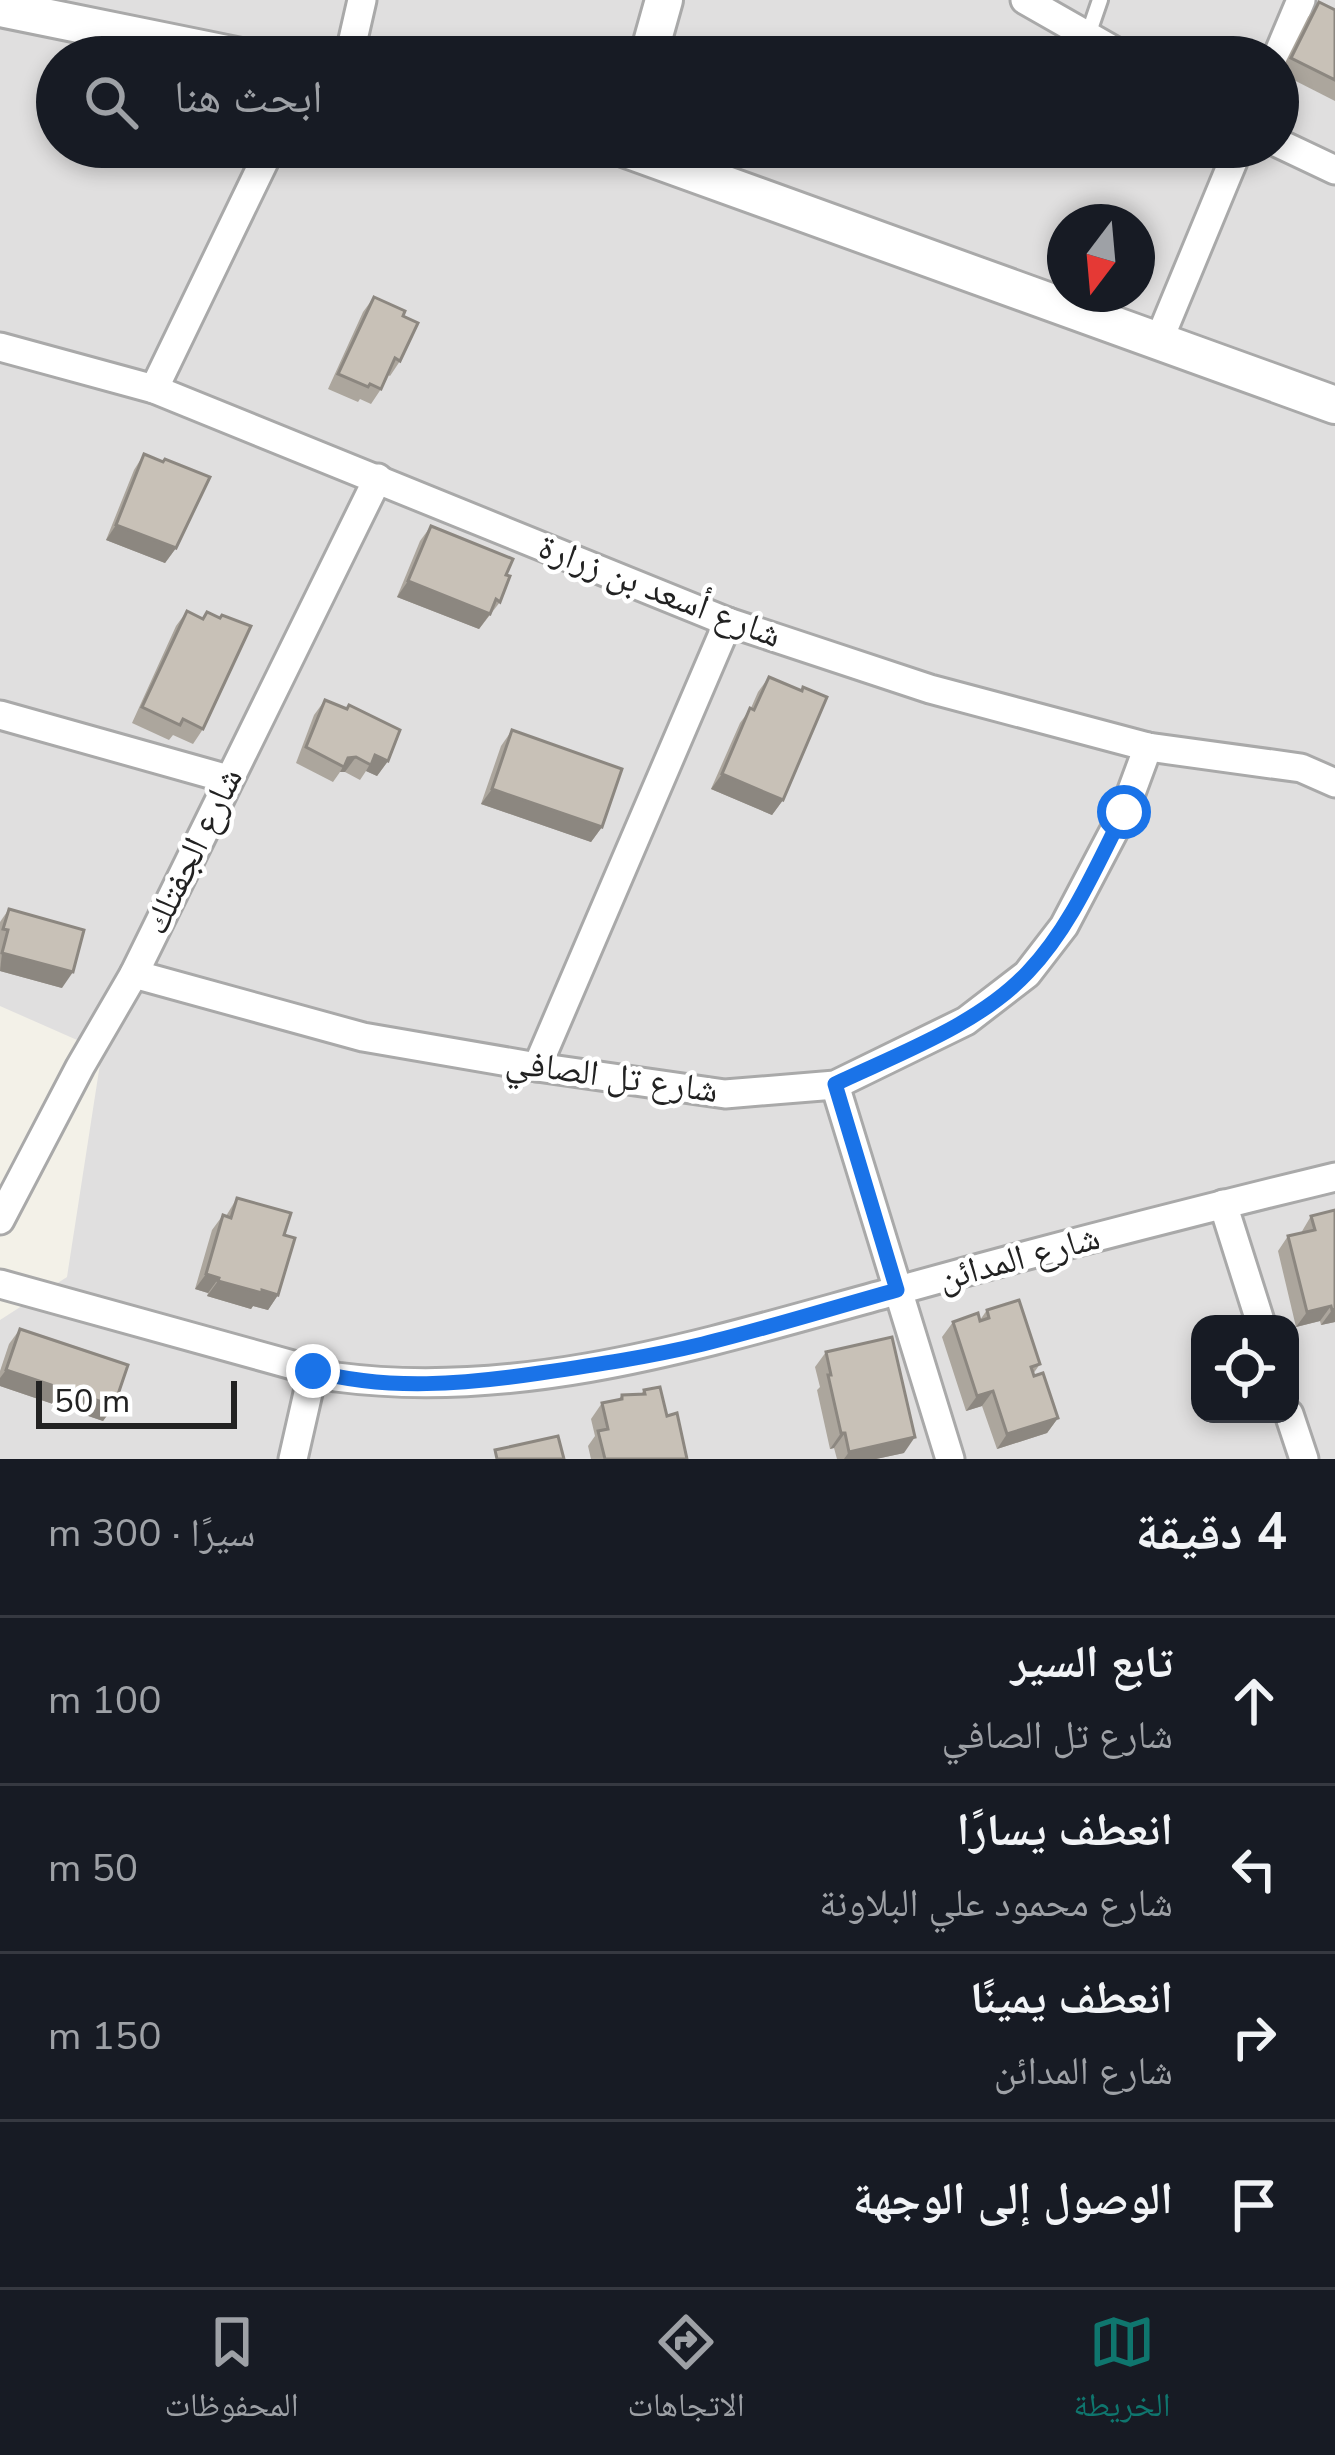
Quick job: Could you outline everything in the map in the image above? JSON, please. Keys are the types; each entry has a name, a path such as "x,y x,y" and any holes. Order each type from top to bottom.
{"street":[{"path":"354,36 362,0"},
{"path":"654,36 664,0"},
{"path":"1025,0 1088,35"},
{"path":"1286,36 1301,0"},
{"path":"0,8 138,36"},
{"path":"1299,153 1335,170"},
{"path":"154,389 261,168"},
{"path":"681,168 1335,405"},
{"path":"1159,340 1230,168"},
{"name":"شارع أسعد بن زرارة","path":"0,347 154,389 728,622 930,689 1148,747 1301,768 1335,783"},
{"name":"شارع الجفتلك","path":"0,1220 134,974 378,478"},
{"path":"537,1067 728,622"},
{"path":"0,715 228,778"},
{"name":"شارع تل الصافي","path":"134,974 362,1037 537,1067 725,1094 835,1084 966,1022 1027,974 1064,926 1124,812 1148,747"},
{"path":"835,1084 950,1459"},
{"name":"شارع المدائن","path":"0,1284 313,1371 366,1381 492,1380 684,1348 1335,1177"},
{"path":"1223,1204 1258,1315"},
{"path":"293,1459 313,1371"},
{"path":"1292,1423 1304,1459"}],"lane":[{"path":"1088,35 1100,0"}],"shaded area":[{"path":"0,0 1335,0 1335,1459 0,1459 0,1320 67,1277 102,1051 0,1006"}],"building":[{"path":"1319,2 1335,10 1335,80 1299,62 1299,42"},
{"path":"374,297 405,311 403,316 418,323 381,389 338,374"},
{"path":"144,454 210,477 176,548 116,525"},
{"path":"431,526 513,559 500,602 496,599 490,614 408,581"},
{"path":"187,611 203,619 207,612 251,626 203,729 183,719 180,725 142,707"},
{"path":"769,677 827,697 783,800 722,774"},
{"path":"325,700 347,709 349,705 400,730 388,761 375,755 371,765 348,758 344,767 306,747"},
{"path":"512,730 622,769 602,827 492,789"},
{"path":"9,909 84,930 73,972 2,953"},
{"path":"237,1198 291,1213 284,1235 295,1238 278,1295 206,1274 223,1215 231,1218"},
{"path":"1335,1210 1335,1309 1307,1312 1288,1236 1315,1230 1311,1216"},
{"path":"1019,1300 1040,1364 1031,1367 1034,1376 1043,1373 1058,1418 1007,1434 993,1391 977,1396 953,1322 978,1313 980,1321 989,1318 987,1310"},
{"path":"20,1329 128,1365 114,1406 6,1370"},
{"path":"892,1337 915,1437 849,1452 826,1352"},
{"path":"660,1387 667,1416 677,1413 687,1459 605,1459 598,1431 608,1429 602,1403"},
{"path":"558,1436 564,1459 497,1459 495,1450"}],"route":[{"path":"313,1371 366,1381 492,1380 649,1356 897,1290 835,1084 966,1022 1027,974 1064,926 1124,812"}]}
